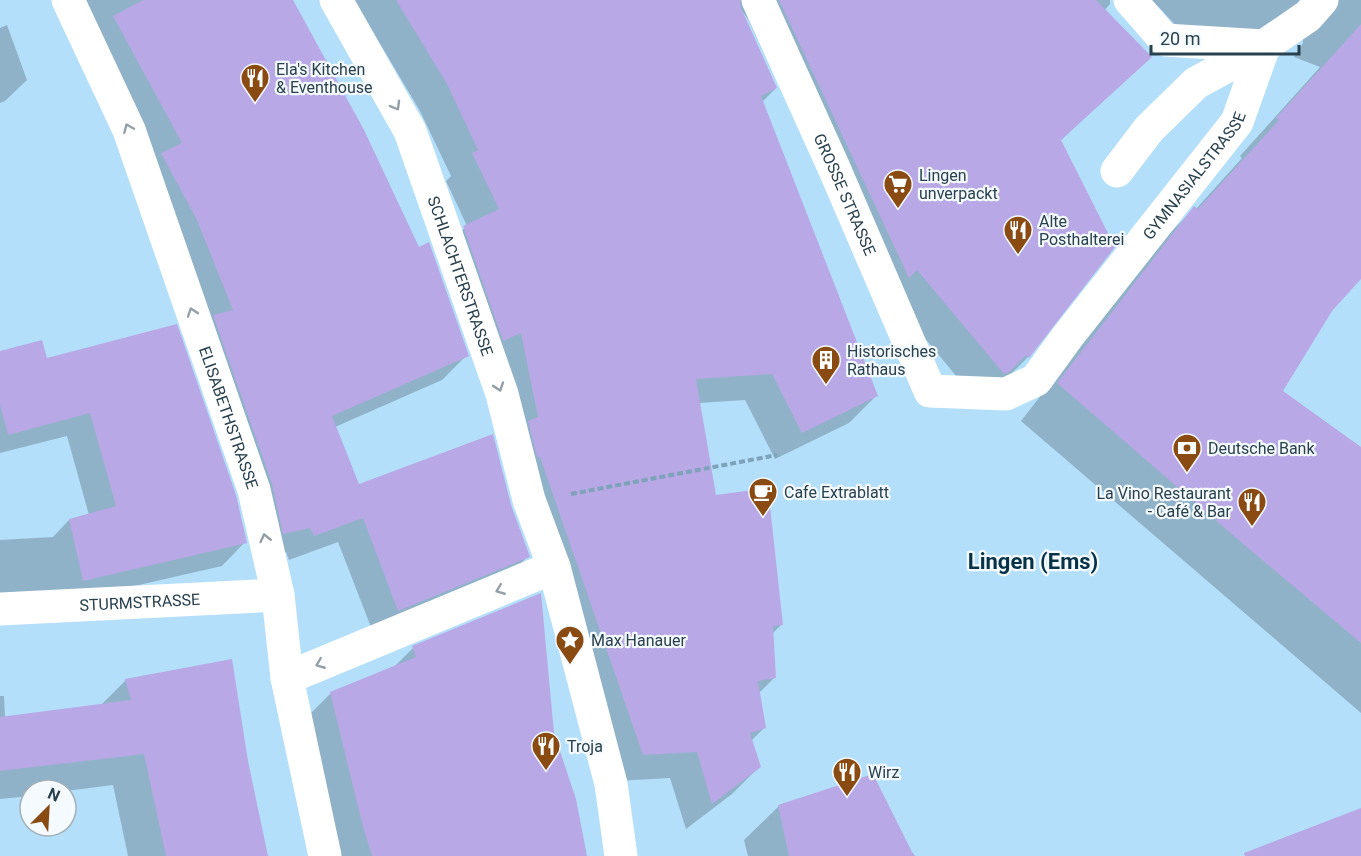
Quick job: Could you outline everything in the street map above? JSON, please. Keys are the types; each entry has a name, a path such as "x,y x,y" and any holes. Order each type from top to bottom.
{"street":[{"name":"ELISABETHSTRASSE","path":"68,0 129,130 254,490 278,595 287,678 325,856"},
{"name":"SCHLACHTERSTRASSE","path":"336,0 410,131 502,394 529,500 554,567 611,784 621,856"},
{"name":"GROSSE STRASSE","path":"758,0 834,168 930,391"},
{"path":"1130,0 1165,40 1264,46"},
{"path":"1117,171 1149,129 1196,83 1264,46 1308,16 1322,0"},
{"name":"GYMNASIALSTRASSE","path":"930,391 1006,394 1036,380 1237,122 1264,46"},
{"path":"287,678 554,567"},
{"name":"STURMSTRASSE","path":"0,609 278,595"}],"path":[{"path":"529,500 565,496 777,455"}],"building":[{"path":"143,0 293,0 364,130 419,247 429,242 469,356 332,416 359,484 493,434 511,505 530,557 398,611 363,518 314,536 310,528 283,534 272,484 213,315 233,310 197,220 161,153 182,143 113,16"},
{"path":"396,0 740,0 741,8 777,88 761,96 878,396 802,433 772,374 696,379 716,495 768,488 783,625 773,626 776,678 758,681 766,728 750,733 761,767 712,804 697,752 643,755 540,457 537,457 528,421 538,417 521,333 503,341 463,226 499,209 472,153 478,150 447,84"},
{"path":"779,0 1096,0 1152,57 1061,140 1115,247 1029,358 1026,355 1009,372 1004,374 917,270 909,278"},
{"path":"1361,24 1361,279 1332,311 1283,391 1361,447 1361,643 1057,383 1194,206 1198,209 1279,120 1276,118"},
{"path":"177,324 236,495 247,543 83,581 69,519 116,506 90,413 8,435 0,405 0,351 42,340 47,358"},
{"path":"541,593 554,733 576,799 587,856 372,856 330,692 416,657 412,646"},
{"path":"232,659 248,761 268,856 166,856 144,754 0,771 0,717 131,700 125,679"},
{"path":"873,774 914,856 789,856 778,805"},
{"path":"1361,808 1361,856 1245,856 1244,853"}],"place":[{"name":"Ela's Kitchen & Eventhouse","path":"255,104"},
{"name":"Lingen unverpackt","path":"898,210"},
{"name":"Alte Posthalterei","path":"1018,256"},
{"name":"Historisches Rathaus","path":"826,386"},
{"name":"Deutsche Bank","path":"1187,474"},
{"name":"Cafe Extrablatt","path":"763,518"},
{"name":"La Vino Restaurant - Café & Bar","path":"1252,528"},
{"name":"Max Hanauer","path":"570,666"},
{"name":"Troja","path":"546,772"},
{"name":"Wirz","path":"847,798"}],"district":[{"name":"Lingen (Ems)","path":"1033,561"}]}
